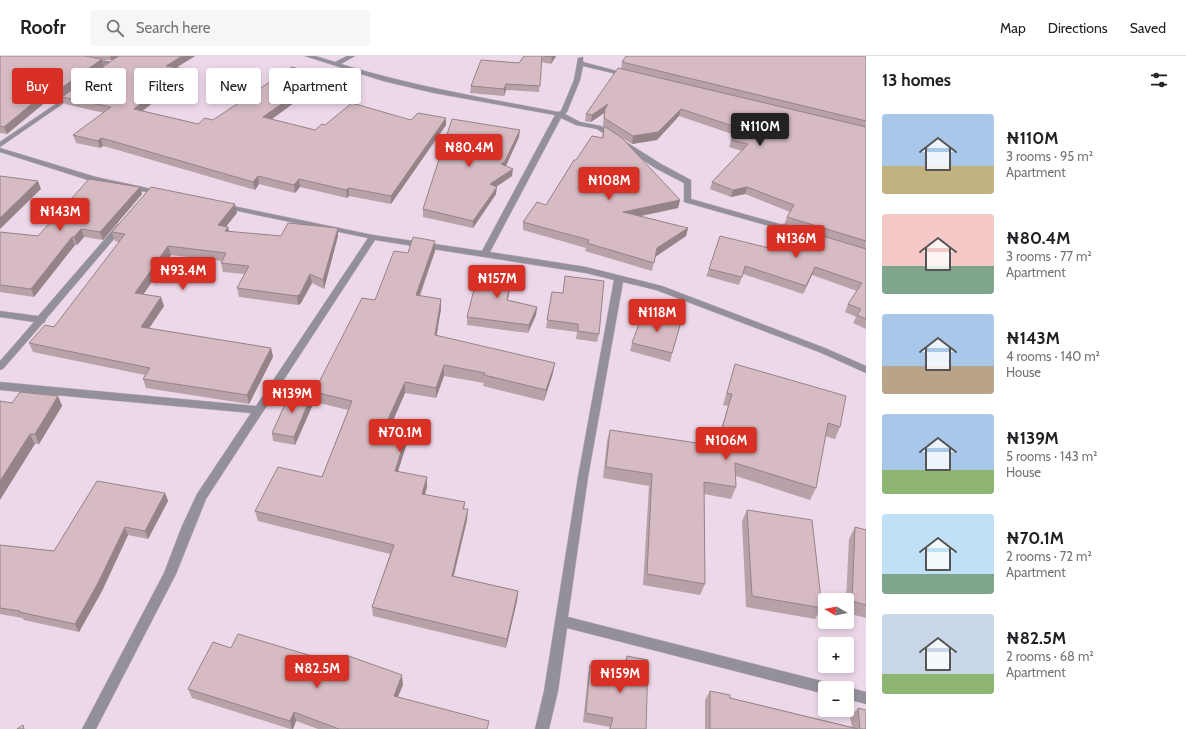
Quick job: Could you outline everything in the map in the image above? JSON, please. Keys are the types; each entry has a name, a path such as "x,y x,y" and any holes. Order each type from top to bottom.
{"street":[{"path":"64,56 116,63 108,68"},
{"path":"308,56 383,79 434,91 559,114 578,124 599,127 658,166 688,182 687,200 800,233"},
{"path":"336,64 352,56"},
{"path":"484,255 559,114 564,112 577,80 580,59 633,76"},
{"path":"0,145 71,95"},
{"path":"0,150 149,194 166,194"},
{"path":"218,205 373,237 586,270 659,288 822,350 866,370"},
{"path":"0,368 125,221"},
{"path":"89,729 170,574 188,526 201,497 257,410 373,237"},
{"path":"542,729 551,692 583,477 619,278"},
{"path":"0,314 42,320"},
{"path":"0,386 257,410"},
{"path":"561,621 818,686"},
{"path":"854,695 866,698"}],"building":[{"path":"0,56 85,56 102,59 89,68 71,68 71,81 63,87 63,68 12,68 12,104 32,104 4,127 0,126"},
{"path":"119,56 182,56 166,66 179,68 134,68 134,104 140,104 134,109 198,124 205,118 213,120 237,104 261,104 261,88 269,82 269,104 281,104 263,117 315,130 322,124 325,125 351,104 355,104 411,120 418,113 446,118 391,196 349,188 346,190 299,179 294,185 258,176 253,182 101,138 98,141 73,135 111,107 96,104 126,104 126,68 102,68"},
{"path":"524,56 542,56 540,86 506,84 504,89 471,86 481,60 519,63"},
{"path":"626,56 866,56 866,121 622,62"},
{"path":"618,68 866,127 866,241 787,217 794,205 747,187 733,190 712,182 748,144 731,140 739,128 681,109 658,132 633,136 604,118 605,109 608,104 592,115 586,114"},
{"path":"71,90 71,99 63,96"},
{"path":"452,119 520,130 505,161 501,164 513,169 490,184 497,187 473,221 423,209"},
{"path":"604,126 622,138 680,200 623,212 688,228 657,248 654,263 587,243 589,240 523,222 537,202 546,205 574,160 576,160 592,136 603,138"},
{"path":"0,176 38,181 0,218"},
{"path":"89,179 140,187 100,232 81,229 74,237 72,237 31,289 0,285 0,232 38,236"},
{"path":"151,187 235,204 218,225 228,227 225,231 281,236 288,223 338,228 323,280 310,274 300,294 297,296 237,288 249,266 221,263 226,253 168,246 135,293 161,297 141,327 271,348 247,395 143,379 150,368 29,343 45,325 54,327 125,234 112,232"},
{"path":"783,224 866,249 866,319 857,315 861,309 848,304 862,283 815,267 806,286 745,266 742,277 709,269 720,236 769,248"},
{"path":"413,237 435,241 416,295 441,299 435,335 555,363 546,390 484,375 485,373 444,365 436,388 405,382 388,419 410,423 395,471 427,477 422,494 465,502 463,509 468,509 452,576 518,591 507,639 372,607 394,545 255,511 278,467 322,477 352,401 314,392 362,298 375,300 394,251 408,253"},
{"path":"480,266 513,270 507,300 537,307 529,325 467,317"},
{"path":"565,276 604,281 599,334 578,331 578,324 547,320 552,292 563,293"},
{"path":"643,313 681,322 672,353 632,343"},
{"path":"735,364 846,396 840,427 828,423 816,488 735,463 736,487 704,482 705,584 647,574 652,474 606,467 610,430 717,446 732,394 727,393"},
{"path":"291,391 312,394 294,437 272,433"},
{"path":"20,392 58,396 35,434 30,434 0,481 0,401 12,403"},
{"path":"97,481 165,493 145,531 125,527 98,583 75,624 19,612 20,611 0,608 0,545 54,551"},
{"path":"747,510 812,520 820,593 818,593 818,607 752,596"},
{"path":"855,527 866,530 866,605 854,602 854,593 852,593"},
{"path":"238,634 342,665 346,655 402,675 394,696 489,721 487,729 339,729 294,712 290,721 188,689 213,642 231,648"},
{"path":"627,656 648,660 646,729 610,729 613,718 586,713 590,665 625,672"},
{"path":"710,691 730,695 730,698 858,729 710,729"},
{"path":"858,708 866,710 866,729 860,729"},
{"path":"23,725 24,729 17,729"}]}
